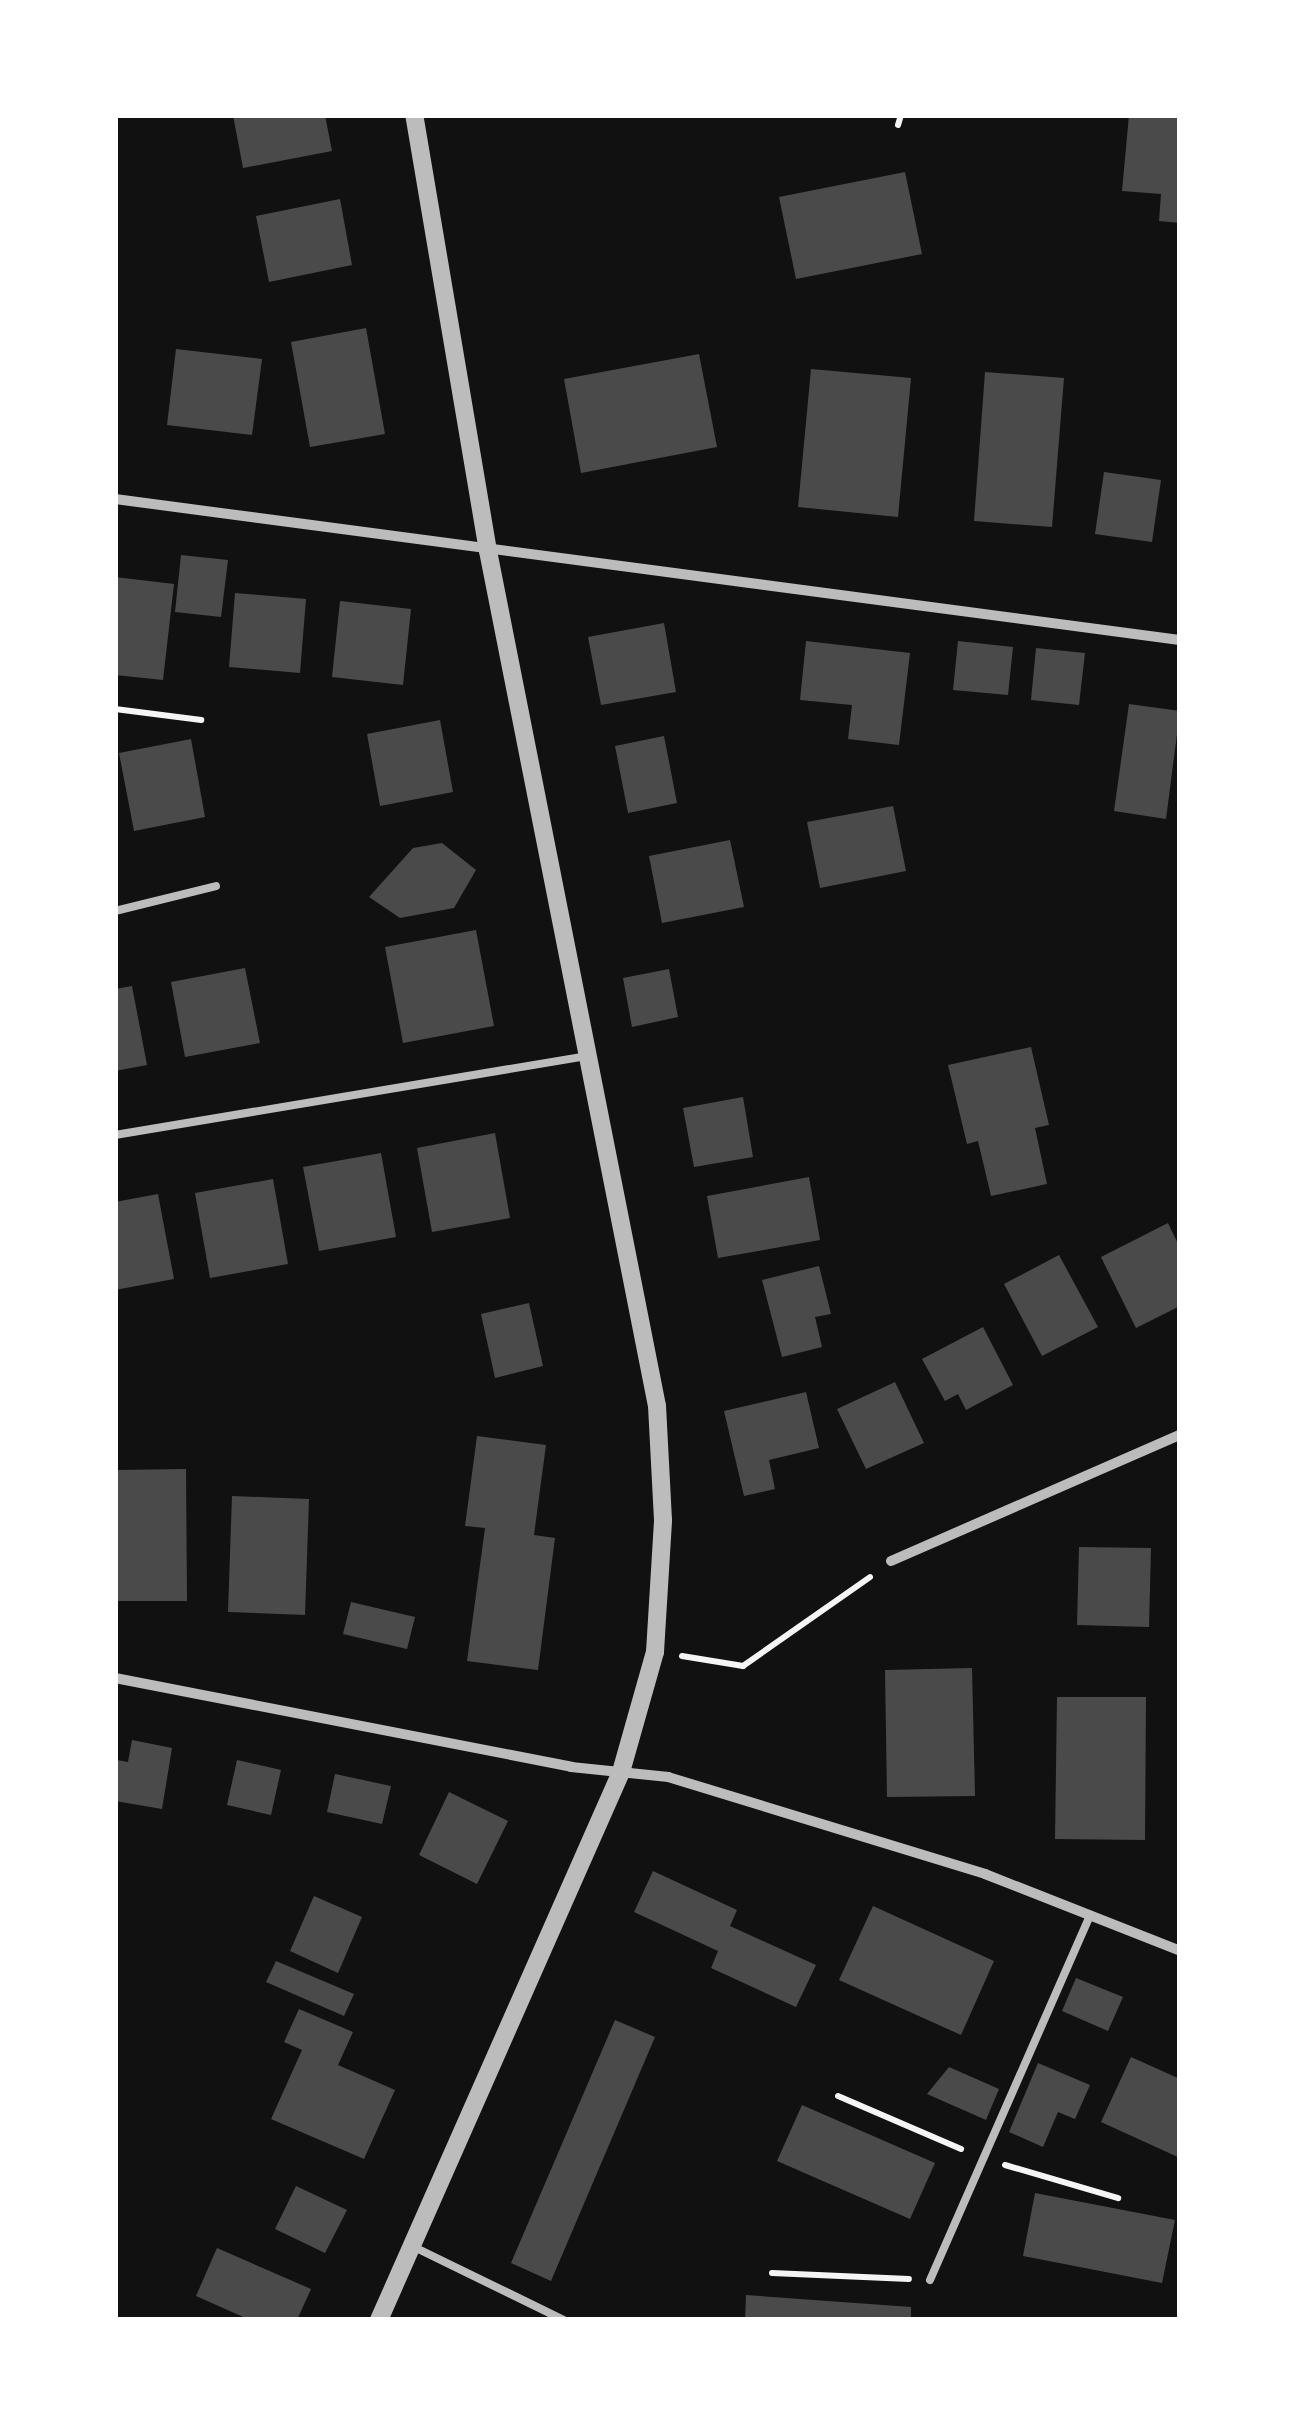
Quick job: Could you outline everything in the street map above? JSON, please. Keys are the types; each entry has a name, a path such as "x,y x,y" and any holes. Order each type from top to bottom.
{"street":[{"path":"379,2320 621,1772 655,1652 663,1520 657,1406 488,551 414,115"},
{"path":"115,499 1180,640"},
{"path":"891,1562 1180,1435"},
{"path":"115,1678 621,1772 668,1776 828,1824 1090,1914 1180,1950"}],"lane":[{"path":"115,911 216,886"},
{"path":"115,1135 586,1056"},
{"path":"930,2280 1090,1914"},
{"path":"412,2246 564,2320"}],"path":[{"path":"898,125 901,115"},
{"path":"115,709 201,720"},
{"path":"655,1652 744,1666 891,1562"},
{"path":"838,2096 984,2159 1118,2198"},
{"path":"772,2272 930,2280"}],"building":[{"path":"233,115 325,115 332,151 243,168"},
{"path":"1129,115 1180,115 1180,223 1159,221 1161,194 1122,191"},
{"path":"905,172 922,254 796,279 779,197"},
{"path":"340,199 352,265 269,282 256,216"},
{"path":"366,328 385,434 310,447 291,342"},
{"path":"176,349 262,359 252,435 167,425"},
{"path":"699,354 717,447 581,473 564,379"},
{"path":"811,369 911,378 898,517 798,507"},
{"path":"985,372 1064,378 1052,527 974,521"},
{"path":"1104,472 1161,480 1152,542 1095,534"},
{"path":"181,555 228,560 221,617 175,612"},
{"path":"115,577 174,584 163,680 115,675"},
{"path":"235,593 306,599 300,673 229,667"},
{"path":"340,601 411,609 403,685 332,677"},
{"path":"664,623 676,692 601,705 588,637"},
{"path":"806,641 910,653 899,745 848,739 852,705 800,700"},
{"path":"958,641 1013,647 1008,695 953,690"},
{"path":"1036,648 1085,653 1079,705 1031,700"},
{"path":"1129,704 1180,711 1166,819 1114,811"},
{"path":"440,720 453,792 380,806 367,734"},
{"path":"664,736 677,803 628,813 615,746"},
{"path":"191,739 205,817 134,831 119,753"},
{"path":"893,806 906,871 820,888 807,822"},
{"path":"730,840 744,907 662,923 649,856"},
{"path":"442,843 476,870 454,908 400,918 369,897 413,848"},
{"path":"476,930 494,1026 403,1043 385,947"},
{"path":"245,968 260,1043 185,1057 171,982"},
{"path":"669,969 678,1017 632,1027 623,978"},
{"path":"132,986 147,1065 115,1071 115,989"},
{"path":"1031,1047 1049,1125 1035,1128 1047,1184 991,1196 978,1141 967,1144 948,1065"},
{"path":"743,1097 753,1157 694,1167 683,1108"},
{"path":"495,1133 510,1218 432,1232 417,1148"},
{"path":"381,1153 396,1237 319,1251 303,1167"},
{"path":"809,1177 820,1240 718,1258 707,1196"},
{"path":"273,1179 288,1264 210,1278 195,1193"},
{"path":"158,1194 174,1279 115,1290 115,1202"},
{"path":"1168,1223 1180,1248 1180,1306 1136,1328 1101,1257"},
{"path":"1059,1255 1098,1327 1042,1356 1004,1284"},
{"path":"819,1266 831,1314 815,1317 822,1347 782,1357 762,1280"},
{"path":"529,1303 543,1366 495,1378 481,1314"},
{"path":"983,1327 1013,1385 966,1410 958,1394 945,1401 922,1359"},
{"path":"895,1382 924,1443 866,1469 837,1409"},
{"path":"806,1392 819,1448 769,1460 775,1489 744,1496 724,1411"},
{"path":"477,1436 546,1445 534,1535 555,1538 538,1670 467,1661 485,1528 465,1526"},
{"path":"186,1469 187,1601 115,1601 115,1470"},
{"path":"232,1496 309,1499 305,1615 228,1612"},
{"path":"1079,1547 1151,1548 1149,1627 1077,1625"},
{"path":"351,1602 415,1617 407,1649 343,1634"},
{"path":"972,1668 975,1796 887,1797 885,1670"},
{"path":"1057,1697 1146,1697 1145,1840 1055,1839"},
{"path":"132,1740 172,1748 162,1809 115,1801 117,1760 128,1762"},
{"path":"237,1760 281,1770 271,1815 227,1805"},
{"path":"335,1774 391,1786 382,1824 327,1812"},
{"path":"449,1792 508,1821 477,1884 419,1855"},
{"path":"653,1871 737,1910 730,1926 816,1965 796,2007 711,1968 718,1951 634,1912"},
{"path":"314,1896 362,1917 338,1973 290,1951"},
{"path":"873,1906 994,1961 961,2035 839,1980"},
{"path":"276,1961 354,1994 344,2016 266,1982"},
{"path":"1076,1978 1123,1997 1108,2031 1062,2011"},
{"path":"299,2009 353,2032 338,2065 395,2090 364,2159 271,2119 302,2050 284,2042"},
{"path":"615,2020 655,2037 551,2281 511,2263"},
{"path":"1131,2057 1180,2079 1180,2158 1101,2122"},
{"path":"1038,2063 1090,2085 1075,2119 1058,2112 1043,2147 1009,2132"},
{"path":"949,2067 999,2089 986,2120 927,2094"},
{"path":"802,2105 935,2163 910,2219 777,2161"},
{"path":"296,2186 347,2210 325,2253 275,2229"},
{"path":"1035,2193 1175,2220 1162,2283 1023,2256"},
{"path":"217,2248 311,2289 297,2320 250,2320 196,2296"},
{"path":"746,2295 911,2307 911,2320 745,2320"}]}
